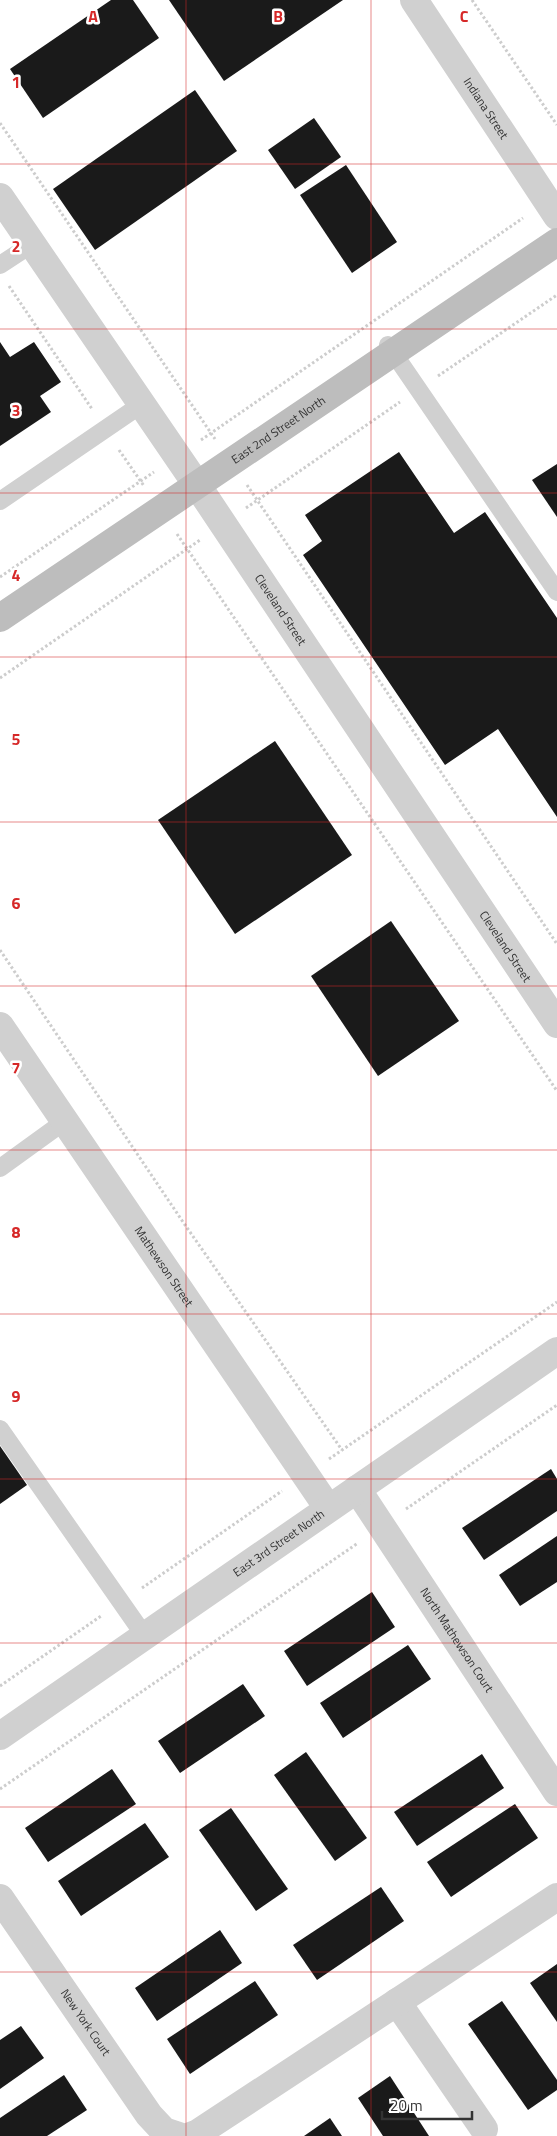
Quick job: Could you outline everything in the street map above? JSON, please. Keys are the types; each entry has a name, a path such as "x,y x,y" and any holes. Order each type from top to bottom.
{"street":[{"name":"Indiana Street","path":"414,0 552,209"},
{"name":"Cleveland Street","path":"0,196 197,485 557,1024"},
{"name":"East 2nd Street North","path":"1,616 231,462 390,348 557,242"},
{"name":"Mathewson Street","path":"0,1026 328,1508"},
{"name":"East 3rd Street North","path":"0,1736 557,1351"},
{"name":"North Mathewson Court","path":"356,1489 557,1792"},
{"path":"190,2136 198,2133 557,1897"},
{"name":"New York Court","path":"0,1898 149,2115 164,2131 179,2136"},
{"path":"397,2002 484,2129"}],"lane":[{"path":"3,273 32,244"},
{"path":"390,348 557,592"},
{"path":"0,500 142,404"},
{"path":"0,1168 65,1120"},
{"path":"0,1429 144,1635"}],"path":[{"path":"472,0 557,125"},
{"path":"0,123 557,944"},
{"path":"0,577 211,433 552,209"},
{"path":"3,273 160,510 557,1092"},
{"path":"0,678 557,295"},
{"path":"0,950 177,1214 342,1450"},
{"path":"0,1686 557,1302"},
{"path":"0,1789 557,1405"}],"building":[{"path":"111,0 133,0 159,38 43,118 10,69"},
{"path":"169,0 343,0 224,81"},
{"path":"195,90 237,151 95,250 53,189"},
{"path":"314,118 341,157 295,189 268,150"},
{"path":"346,165 397,242 352,273 300,195"},
{"path":"0,342 10,357 34,342 61,382 40,396 51,412 0,446"},
{"path":"399,452 454,533 485,512 557,618 557,817 498,729 445,765 303,555 322,541 305,515"},
{"path":"557,464 557,517 532,480"},
{"path":"275,741 352,855 235,934 158,820"},
{"path":"391,921 459,1021 378,1076 311,976"},
{"path":"0,1446 27,1485 0,1504"},
{"path":"551,1469 557,1479 557,1511 484,1560 462,1528"},
{"path":"557,1536 557,1582 520,1606 499,1575"},
{"path":"372,1592 395,1627 307,1686 284,1651"},
{"path":"408,1645 431,1679 343,1738 320,1703"},
{"path":"243,1684 265,1716 180,1773 158,1741"},
{"path":"306,1752 367,1838 335,1861 274,1775"},
{"path":"482,1754 504,1788 417,1846 394,1812"},
{"path":"112,1769 136,1804 48,1862 25,1828"},
{"path":"515,1804 538,1838 451,1897 427,1862"},
{"path":"231,1808 288,1889 256,1911 199,1830"},
{"path":"145,1823 169,1857 81,1916 58,1881"},
{"path":"381,1887 404,1921 317,1980 293,1945"},
{"path":"220,1930 242,1963 157,2021 135,1988"},
{"path":"557,1964 557,2022 530,1983"},
{"path":"255,1981 278,2015 190,2074 167,2039"},
{"path":"502,2001 557,2080 557,2090 528,2110 468,2024"},
{"path":"21,2026 44,2058 0,2089 0,2040"},
{"path":"64,2075 87,2110 47,2136 0,2136 0,2118"},
{"path":"390,2076 429,2136 383,2136 358,2098"},
{"path":"330,2118 342,2136 304,2136"}]}
